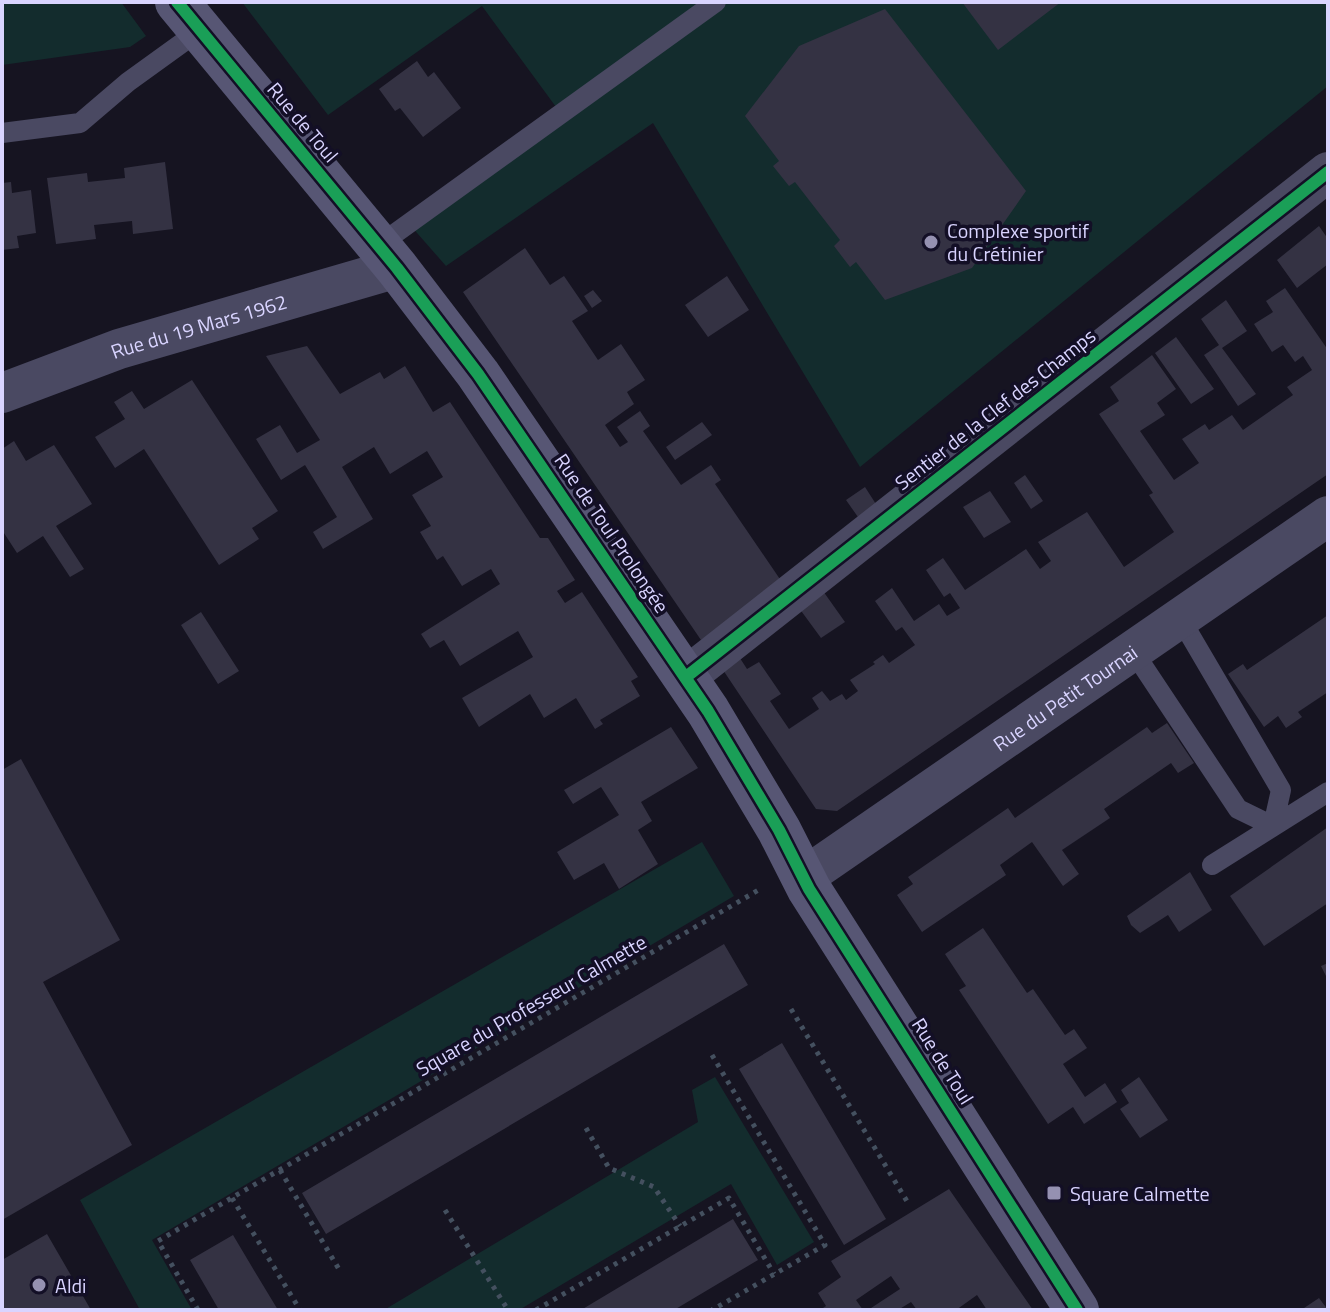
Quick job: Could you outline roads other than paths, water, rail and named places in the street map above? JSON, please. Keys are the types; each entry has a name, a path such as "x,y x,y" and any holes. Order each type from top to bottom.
{"street":[{"name":"Rue de Toul","path":"189,16 388,256"},
{"name":"Sentier de la Clef des Champs","path":"686,677 1328,172"},
{"name":"Rue du 19 Mars 1962","path":"2,393 57,370 388,256"},
{"name":"Rue de Toul Prolongée","path":"388,256 478,374 686,677 794,859"},
{"name":"Rue du Petit Tournai","path":"794,859 1133,651 1328,516"},
{"name":"Rue de Toul","path":"794,859 1077,1310"}],"lane":[{"path":"388,256 716,2"},
{"path":"2,133 80,123 128,82 189,16"},
{"path":"1180,618 1281,790 1273,826"},
{"path":"1133,651 1238,809 1273,826"},
{"path":"1212,865 1328,792"}],"place":[{"name":"Complexe sportif du Crétinier","path":"931,242"},
{"name":"Square Calmette","path":"1054,1193"},
{"name":"Aldi","path":"39,1285"}]}
